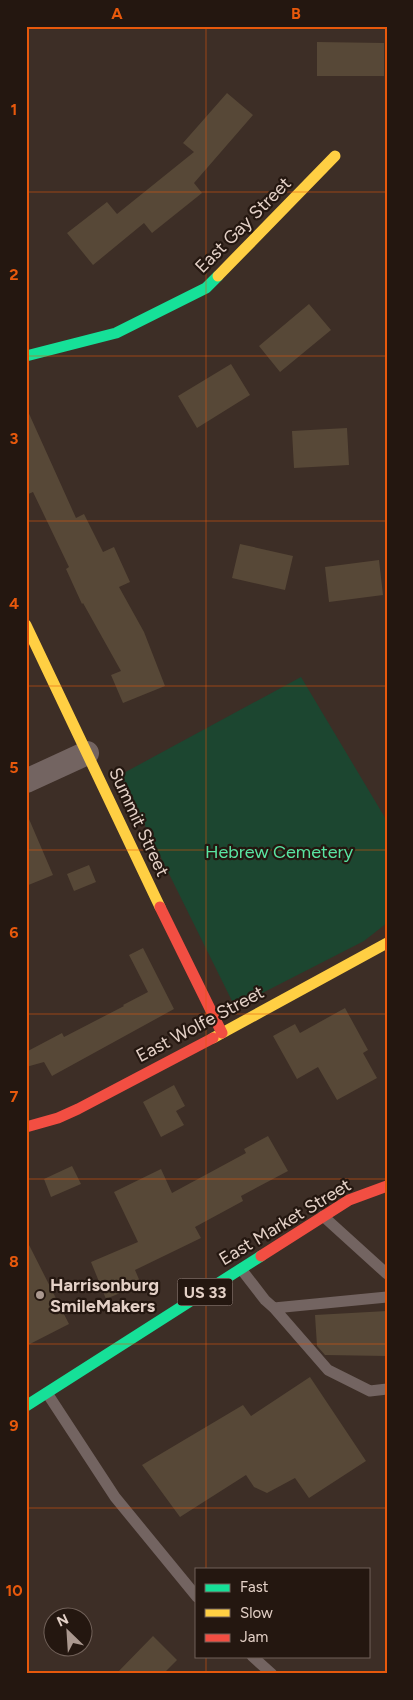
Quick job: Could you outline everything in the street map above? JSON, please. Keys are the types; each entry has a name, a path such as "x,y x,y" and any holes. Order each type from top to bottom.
{"street":[{"name":"East Gay Street","path":"26,356 116,334 206,288 335,156"},
{"name":"Summit Street","path":"26,625 192,975 222,1033"},
{"path":"26,781 87,753"},
{"name":"East Wolfe Street","path":"26,1127 58,1118 78,1109 387,943"},
{"name":"East Market Street","path":"26,1406 349,1200 387,1186"}],"lane":[{"path":"323,1216 387,1274"},
{"path":"241,1269 265,1300 328,1370 370,1391 387,1390"},
{"path":"274,1308 387,1297"},
{"path":"47,1393 115,1497 195,1595"},
{"path":"254,1658 272,1674"}],"green space":[{"name":"Hebrew Cemetery","path":"301,677 387,821 387,923 364,941 235,1007 120,775"}],"building":[{"path":"317,42 384,43 384,76 317,76"},
{"path":"227,93 253,115 194,183 202,193 152,233 144,223 93,265 67,233 107,202 117,214 194,152 183,143"},
{"path":"309,304 331,330 280,372 259,346"},
{"path":"231,364 250,395 197,428 178,396"},
{"path":"26,407 76,518 84,514 103,552 114,547 130,582 119,587 144,632 165,686 123,703 111,675 121,671 82,604 66,569 69,567 33,492 26,495"},
{"path":"347,428 349,465 294,468 292,431"},
{"path":"240,544 293,556 285,590 232,578"},
{"path":"379,560 383,595 329,602 325,567"},
{"path":"26,812 53,875 26,886"},
{"path":"89,865 96,882 74,891 67,874"},
{"path":"143,948 174,1009 52,1076 44,1062 26,1067 26,1052 62,1033 64,1037 148,992 129,955"},
{"path":"345,1008 368,1050 363,1053 377,1078 337,1100 318,1067 297,1079 273,1036 295,1024 300,1033"},
{"path":"174,1085 185,1106 176,1111 184,1125 161,1137 143,1102"},
{"path":"268,1136 288,1171 241,1196 243,1201 195,1227 201,1238 135,1270 141,1284 106,1299 91,1262 138,1242 114,1192 161,1169 172,1193 246,1153 244,1149"},
{"path":"72,1166 81,1184 51,1197 44,1179"},
{"name":"Harrisonburg SmileMakers","path":"26,1239 69,1324 26,1346"},
{"path":"387,1311 387,1356 325,1355 317,1346 315,1315"},
{"path":"310,1377 366,1461 309,1498 295,1478 267,1493 254,1487 246,1475 180,1517 142,1465 243,1405 251,1416"},
{"path":"153,1636 177,1660 163,1674 116,1674"}],"traffic: fast":[{"path":"26,356 116,333 206,288 218,276"},
{"path":"26,1406 261,1256"}],"traffic: slow":[{"path":"218,276 335,156"},
{"path":"26,625 160,907"},
{"path":"213,1038 387,943"}],"traffic: jam":[{"path":"160,907 222,1033"},
{"path":"26,1127 58,1118 78,1109 213,1038"},
{"path":"261,1256 349,1200 387,1186"}],"place":[{"name":"Harrisonburg SmileMakers","path":"40,1295"}]}
